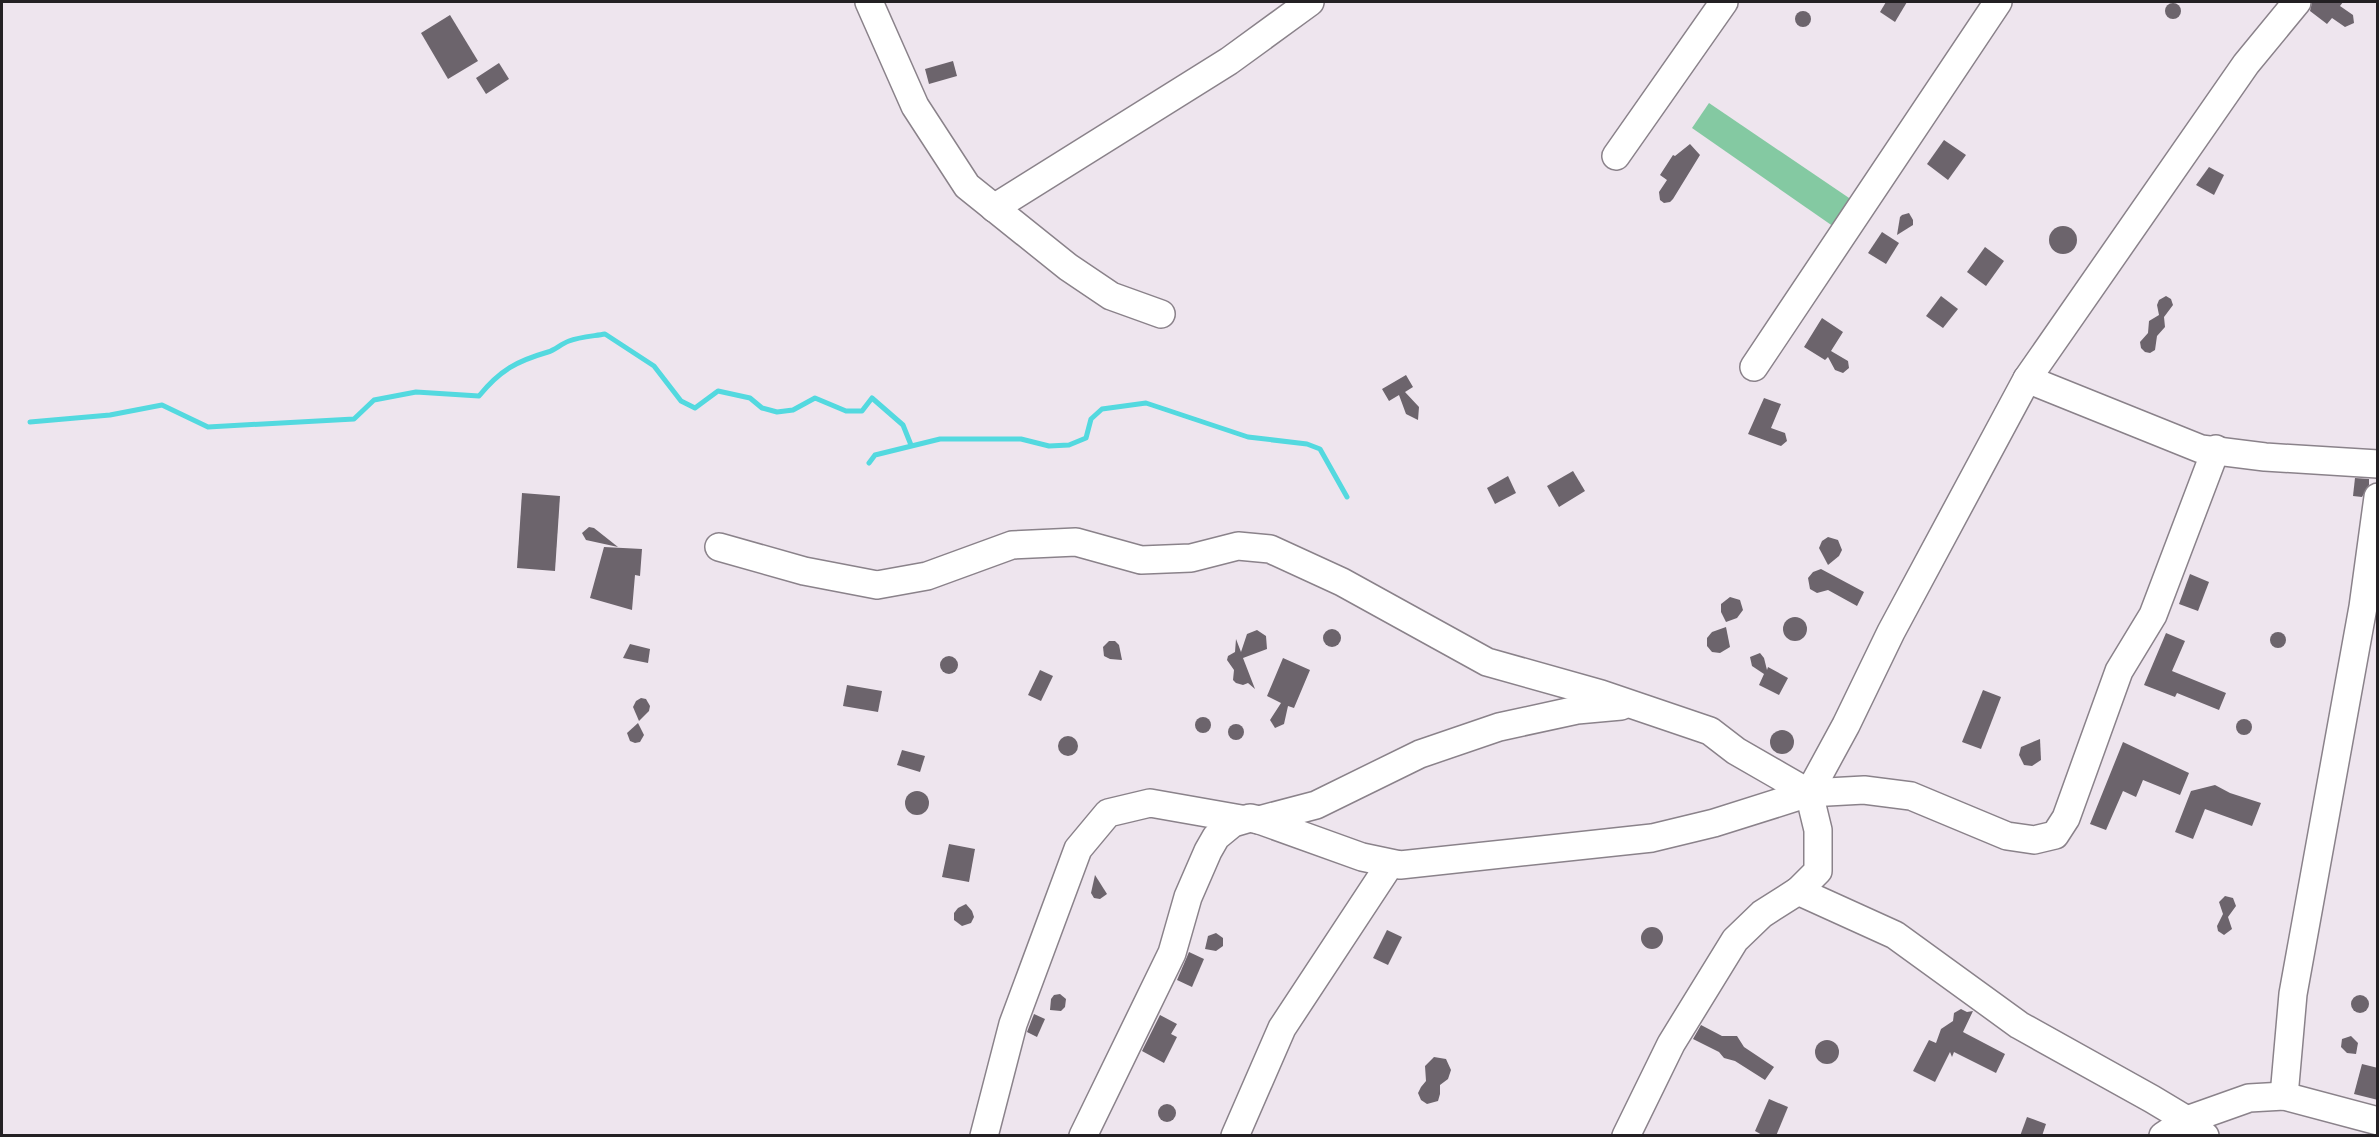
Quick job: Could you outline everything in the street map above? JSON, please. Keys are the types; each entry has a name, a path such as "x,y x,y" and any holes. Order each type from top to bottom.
{"street":[{"path":"869,2 915,106 967,186 1068,267 1111,296 1161,314"},
{"path":"994,208 1229,61 1310,2"},
{"path":"1616,156 1724,2"},
{"path":"1754,367 1998,2"},
{"path":"1626,1136 1671,1044 1735,940 1762,914 1798,891 1818,871 1818,830 1809,792 1846,725 1891,632 2027,379 2246,64 2296,2"},
{"path":"2027,379 2201,449 2216,449 2265,457 2378,464"},
{"path":"984,1136 1013,1024 1078,849 1108,813 1150,803 1250,819 1362,857 1390,864 1459,860 1652,838 1714,824 1809,792 1864,790 1911,796 2007,836 2034,840 2055,835 2066,818 2118,671 2153,615 2216,449"},
{"path":"2284,1096 2293,994 2363,607 2378,497"},
{"path":"719,547 804,571 877,585 927,576 1012,545 1076,542 1141,560 1191,558 1238,546 1269,549 1342,582 1487,662 1601,694 1710,731 1736,751 1809,792"},
{"path":"1083,1136 1172,953 1197,871 1216,837 1250,819 1316,806 1420,754 1498,727 1577,710 1633,705"},
{"path":"1235,1136 1282,1028 1390,864"},
{"path":"1798,891 1895,935 2019,1024 2196,1128"},
{"path":"2163,1136 2196,1128 2249,1098 2284,1096 2378,1121"}],"green space":[{"path":"1709,103 1855,202 1837,229 1692,128"}],"building":[{"path":"1886,2 1907,2 1895,22 1880,12"},
{"path":"2312,2 2343,2 2340,6 2353,15 2354,23 2345,27 2332,18 2327,24 2310,11"},
{"path":"2173,3 2181,11 2173,19 2165,11"},
{"path":"1803,11 1811,19 1803,27 1795,19"},
{"path":"450,15 478,61 448,79 421,33"},
{"path":"953,61 957,76 929,84 925,69"},
{"path":"499,63 509,79 486,94 476,78"},
{"path":"1944,140 1966,155 1948,180 1927,164"},
{"path":"1690,144 1700,155 1673,199 1664,203 1660,200 1659,192 1667,180 1660,175 1673,155 1675,156"},
{"path":"2209,167 2224,175 2214,195 2196,185"},
{"path":"1909,213 1913,225 1897,235 1900,217"},
{"path":"2063,226 2073,230 2077,240 2073,250 2063,254 2053,250 2049,240 2053,230"},
{"path":"1882,232 1899,243 1886,264 1868,253"},
{"path":"1985,247 2004,261 1986,286 1967,272"},
{"path":"1941,296 1958,309 1943,328 1926,316"},
{"path":"2166,296 2171,299 2173,305 2164,317 2165,327 2157,336 2155,350 2150,353 2145,352 2140,342 2148,333 2149,321 2159,315 2157,305 2159,300"},
{"path":"1822,318 1843,332 1831,351 1848,361 1849,368 1843,373 1835,370 1828,357 1825,360 1804,347"},
{"path":"1406,375 1413,387 1405,392 1419,407 1418,420 1406,414 1399,395 1389,401 1382,389"},
{"path":"1764,398 1781,404 1771,428 1785,433 1787,441 1781,446 1748,434"},
{"path":"1573,471 1585,491 1559,507 1547,486"},
{"path":"1508,476 1516,493 1495,504 1487,488"},
{"path":"2355,478 2369,479 2369,485 2362,497 2353,496"},
{"path":"522,493 560,496 555,571 517,568"},
{"path":"589,527 594,528 618,547 586,540 582,533"},
{"path":"1828,537 1838,540 1842,550 1839,556 1828,565 1819,548 1822,541"},
{"path":"604,547 642,549 640,576 635,575 632,610 590,598"},
{"path":"1821,569 1864,592 1857,606 1828,590 1817,593 1810,589 1808,578 1813,572"},
{"path":"2190,574 2209,582 2198,611 2179,604"},
{"path":"1730,597 1740,600 1743,610 1737,618 1726,622 1721,612 1721,604"},
{"path":"1795,617 1803,621 1807,629 1803,637 1795,641 1787,637 1783,629 1787,621"},
{"path":"1726,627 1730,647 1720,653 1712,652 1707,646 1707,638 1712,632"},
{"path":"1332,629 1338,632 1341,638 1338,644 1332,647 1326,644 1323,638 1326,632"},
{"path":"1257,630 1266,636 1267,649 1243,658 1255,689 1248,683 1243,685 1233,680 1234,670 1227,660 1228,656 1235,652 1236,639 1241,652 1247,634"},
{"path":"2278,632 2284,634 2286,640 2284,646 2278,648 2272,646 2270,640 2272,634"},
{"path":"2166,633 2185,641 2172,671 2226,693 2219,710 2177,693 2175,697 2144,685"},
{"path":"1109,641 1115,641 1119,645 1122,660 1104,656 1103,647"},
{"path":"630,644 650,649 648,663 623,658"},
{"path":"1760,653 1767,670 1768,667 1788,678 1779,695 1759,685 1764,674 1752,666 1750,657"},
{"path":"945,656 953,656 958,661 956,672 945,674 940,669 940,661"},
{"path":"1283,658 1310,670 1294,708 1288,706 1284,724 1275,728 1270,720 1281,703 1267,696"},
{"path":"1040,670 1053,676 1041,701 1028,695"},
{"path":"847,685 882,691 878,712 843,706"},
{"path":"1983,690 2001,697 1981,749 1962,742"},
{"path":"641,698 646,699 650,706 649,711 639,721 633,707"},
{"path":"1200,717 1206,717 1211,725 1209,731 1200,733 1195,728 1195,722"},
{"path":"2241,719 2247,719 2252,727 2250,733 2241,735 2236,730 2236,724"},
{"path":"638,723 644,735 640,742 635,743 630,741 627,733"},
{"path":"1233,724 1239,724 1244,732 1242,738 1233,740 1228,735 1228,729"},
{"path":"1782,730 1790,734 1794,742 1790,750 1782,754 1774,750 1770,742 1774,734"},
{"path":"1068,736 1075,739 1078,746 1075,753 1068,756 1061,753 1058,746 1061,739"},
{"path":"2040,739 2041,760 2032,766 2024,765 2019,755 2021,747"},
{"path":"2123,742 2189,773 2180,795 2143,780 2136,797 2123,791 2106,830 2090,824"},
{"path":"902,750 925,756 920,772 897,765"},
{"path":"2215,785 2230,793 2261,803 2252,826 2205,809 2193,839 2175,832 2191,791"},
{"path":"917,791 922,792 928,798 928,808 922,814 917,815 912,814 906,808 905,803 906,798 912,792"},
{"path":"949,844 975,849 969,882 942,877"},
{"path":"1095,875 1107,894 1100,899 1094,898 1091,893"},
{"path":"2225,896 2233,898 2236,906 2228,917 2232,929 2224,935 2218,931 2217,926 2223,914 2219,902"},
{"path":"966,904 974,917 971,923 962,926 954,920 954,913"},
{"path":"1652,927 1660,930 1663,938 1660,946 1652,949 1644,946 1641,938 1644,930"},
{"path":"1387,930 1402,937 1388,965 1373,958"},
{"path":"1216,933 1223,938 1223,946 1216,951 1205,949 1208,936"},
{"path":"1189,952 1204,959 1192,987 1177,980"},
{"path":"1060,994 1066,999 1065,1007 1061,1011 1050,1010 1051,999 1054,995"},
{"path":"2360,995 2366,998 2369,1004 2366,1010 2360,1013 2354,1010 2351,1004 2354,998"},
{"path":"1961,1009 1967,1012 1973,1011 1963,1032 2005,1054 1996,1073 1954,1052 1952,1057 1950,1052 1935,1082 1913,1071 1929,1040 1936,1043 1941,1029 1953,1021 1954,1013"},
{"path":"1034,1014 1045,1019 1037,1037 1027,1032"},
{"path":"1160,1015 1177,1024 1171,1034 1177,1037 1164,1063 1142,1051"},
{"path":"1701,1025 1722,1036 1737,1036 1744,1047 1774,1067 1765,1080 1693,1039"},
{"path":"2351,1036 2358,1043 2356,1054 2347,1053 2341,1047 2342,1039"},
{"path":"1827,1040 1835,1044 1839,1052 1835,1060 1827,1064 1819,1060 1815,1052 1819,1044"},
{"path":"1434,1057 1446,1059 1451,1070 1448,1079 1440,1085 1438,1101 1427,1104 1421,1100 1418,1093 1426,1081 1425,1066"},
{"path":"2362,1064 2378,1068 2378,1100 2354,1094"},
{"path":"1769,1099 1788,1107 1776,1136 1764,1136 1755,1131"},
{"path":"1167,1104 1173,1107 1176,1113 1173,1119 1167,1122 1161,1119 1158,1113 1161,1107"},
{"path":"2027,1117 2046,1124 2042,1136 2020,1136"}],"waterway":[{"path":"30,422 110,415 162,405 208,427 354,419 374,400 416,392 479,396 494,379 518,363 551,351 566,342 605,334 654,366 681,401 695,408 718,391 750,398 762,408 777,412 793,410 815,398 846,411 862,411 872,398 903,425 911,445"},
{"path":"869,463 875,455 940,439 1021,439 1049,446 1069,445 1086,438 1091,419 1102,409 1146,403 1248,437 1307,444 1320,449 1347,497"}]}
